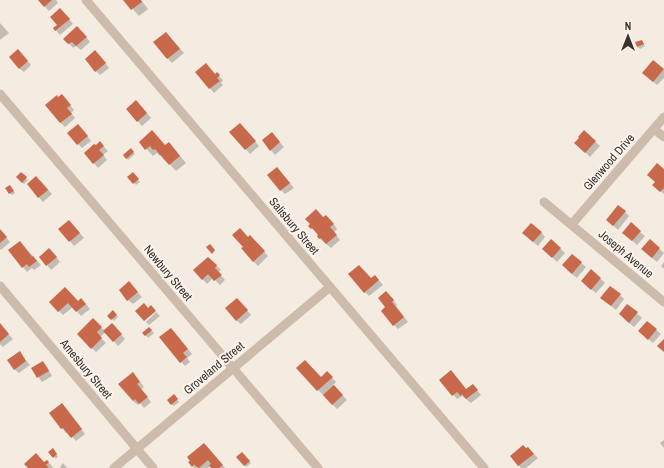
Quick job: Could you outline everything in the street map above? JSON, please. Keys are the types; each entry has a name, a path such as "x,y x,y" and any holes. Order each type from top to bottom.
{"street":[{"name":"Salisbury Street","path":"86,0 484,468"},
{"name":"Newbury Street","path":"0,94 318,468"},
{"name":"Glenwood Drive","path":"572,224 664,117"},
{"path":"654,129 664,137"},
{"name":"Joseph Avenue","path":"544,202 664,302"},
{"name":"Amesbury Street","path":"0,286 153,468"},
{"name":"Groveland Street","path":"114,468 330,287"}],"building":[{"path":"38,0 52,0 44,7"},
{"path":"123,0 141,0 142,2 131,10"},
{"path":"60,8 70,19 55,31 53,28 57,25 50,17"},
{"path":"77,26 87,37 76,46 72,42 68,44 63,39"},
{"path":"166,32 180,49 167,59 153,42"},
{"path":"642,40 644,44 637,47 635,42"},
{"path":"18,49 28,61 19,69 9,57"},
{"path":"95,50 106,63 95,72 85,59"},
{"path":"653,60 664,69 653,82 642,73"},
{"path":"206,63 215,74 217,72 220,75 217,78 220,81 209,89 195,72"},
{"path":"62,94 71,105 67,108 72,114 60,123 45,105 57,95 58,97"},
{"path":"136,100 147,113 137,122 126,109"},
{"path":"240,123 256,141 245,150 229,132"},
{"path":"78,124 88,136 77,145 67,133"},
{"path":"152,130 165,145 169,142 180,156 169,165 155,149 153,150 150,146 145,150 139,142"},
{"path":"584,130 596,141 585,153 574,143"},
{"path":"272,132 280,142 270,151 262,140"},
{"path":"100,141 104,146 99,150 104,155 93,164 84,153"},
{"path":"131,148 134,152 126,159 123,155"},
{"path":"657,163 664,169 664,188 660,192 652,185 655,182 647,175"},
{"path":"277,167 290,183 280,191 267,175"},
{"path":"21,172 27,177 22,183 16,177"},
{"path":"133,172 139,179 133,184 127,177"},
{"path":"36,176 48,190 38,198 27,184"},
{"path":"10,185 14,191 9,194 5,188"},
{"path":"618,205 626,211 613,226 606,220"},
{"path":"316,209 323,217 326,215 334,224 330,227 337,235 326,244 321,238 319,239 317,236 318,235 312,228 311,229 308,226 310,224 305,219"},
{"path":"69,220 80,233 69,242 58,229"},
{"path":"631,222 641,231 632,241 622,233"},
{"path":"531,223 542,232 533,242 522,233"},
{"path":"240,228 248,237 250,235 265,251 253,262 241,248 243,247 232,235"},
{"path":"0,229 7,237 0,243"},
{"path":"551,239 561,248 552,258 542,249"},
{"path":"650,239 660,248 652,258 641,249"},
{"path":"20,241 32,257 33,256 37,261 29,267 27,264 22,268 8,250"},
{"path":"210,244 215,250 212,254 206,247"},
{"path":"49,248 57,257 46,266 39,257"},
{"path":"572,254 582,262 572,274 562,265"},
{"path":"208,257 217,265 215,268 222,275 214,281 208,274 202,280 193,270"},
{"path":"359,265 371,278 375,275 379,280 364,293 348,274"},
{"path":"591,269 601,278 591,290 581,281"},
{"path":"129,281 138,292 127,301 119,290"},
{"path":"610,286 621,294 611,306 600,298"},
{"path":"65,287 78,301 81,298 86,304 76,312 68,303 58,312 49,302"},
{"path":"386,291 394,300 392,302 404,317 393,326 381,311 385,307 378,298"},
{"path":"237,298 248,310 236,321 225,308"},
{"path":"144,303 148,308 151,305 156,311 144,321 135,311"},
{"path":"627,304 638,312 629,323 619,314"},
{"path":"113,310 117,315 111,320 107,316"},
{"path":"93,318 102,327 97,332 102,338 91,349 77,334"},
{"path":"647,321 657,329 648,340 638,331"},
{"path":"0,323 9,334 0,342"},
{"path":"112,323 122,334 113,342 103,331"},
{"path":"149,327 152,330 145,336 142,333"},
{"path":"171,328 188,349 183,353 187,357 180,363 159,337"},
{"path":"664,339 664,352 657,346"},
{"path":"20,351 26,361 14,370 7,360"},
{"path":"305,360 321,377 327,371 333,377 317,391 296,368"},
{"path":"43,361 49,371 37,378 31,368"},
{"path":"451,370 466,389 473,384 478,390 466,399 462,394 461,396 457,392 452,396 439,380"},
{"path":"133,372 140,382 137,384 148,397 139,404 135,399 133,401 118,384"},
{"path":"334,385 343,395 332,405 323,395"},
{"path":"174,394 178,399 171,405 167,400"},
{"path":"62,403 82,429 71,438 63,428 61,429 49,413"},
{"path":"204,443 223,465 219,468 211,468 209,465 211,464 208,460 199,468 194,465 192,467 188,462 190,461 187,457"},
{"path":"523,445 526,448 528,447 534,454 518,466 510,456"},
{"path":"53,448 57,454 53,458 48,452"},
{"path":"242,452 250,461 244,466 236,457"},
{"path":"36,453 44,462 47,460 49,462 46,465 49,468 28,468 24,464"}]}
